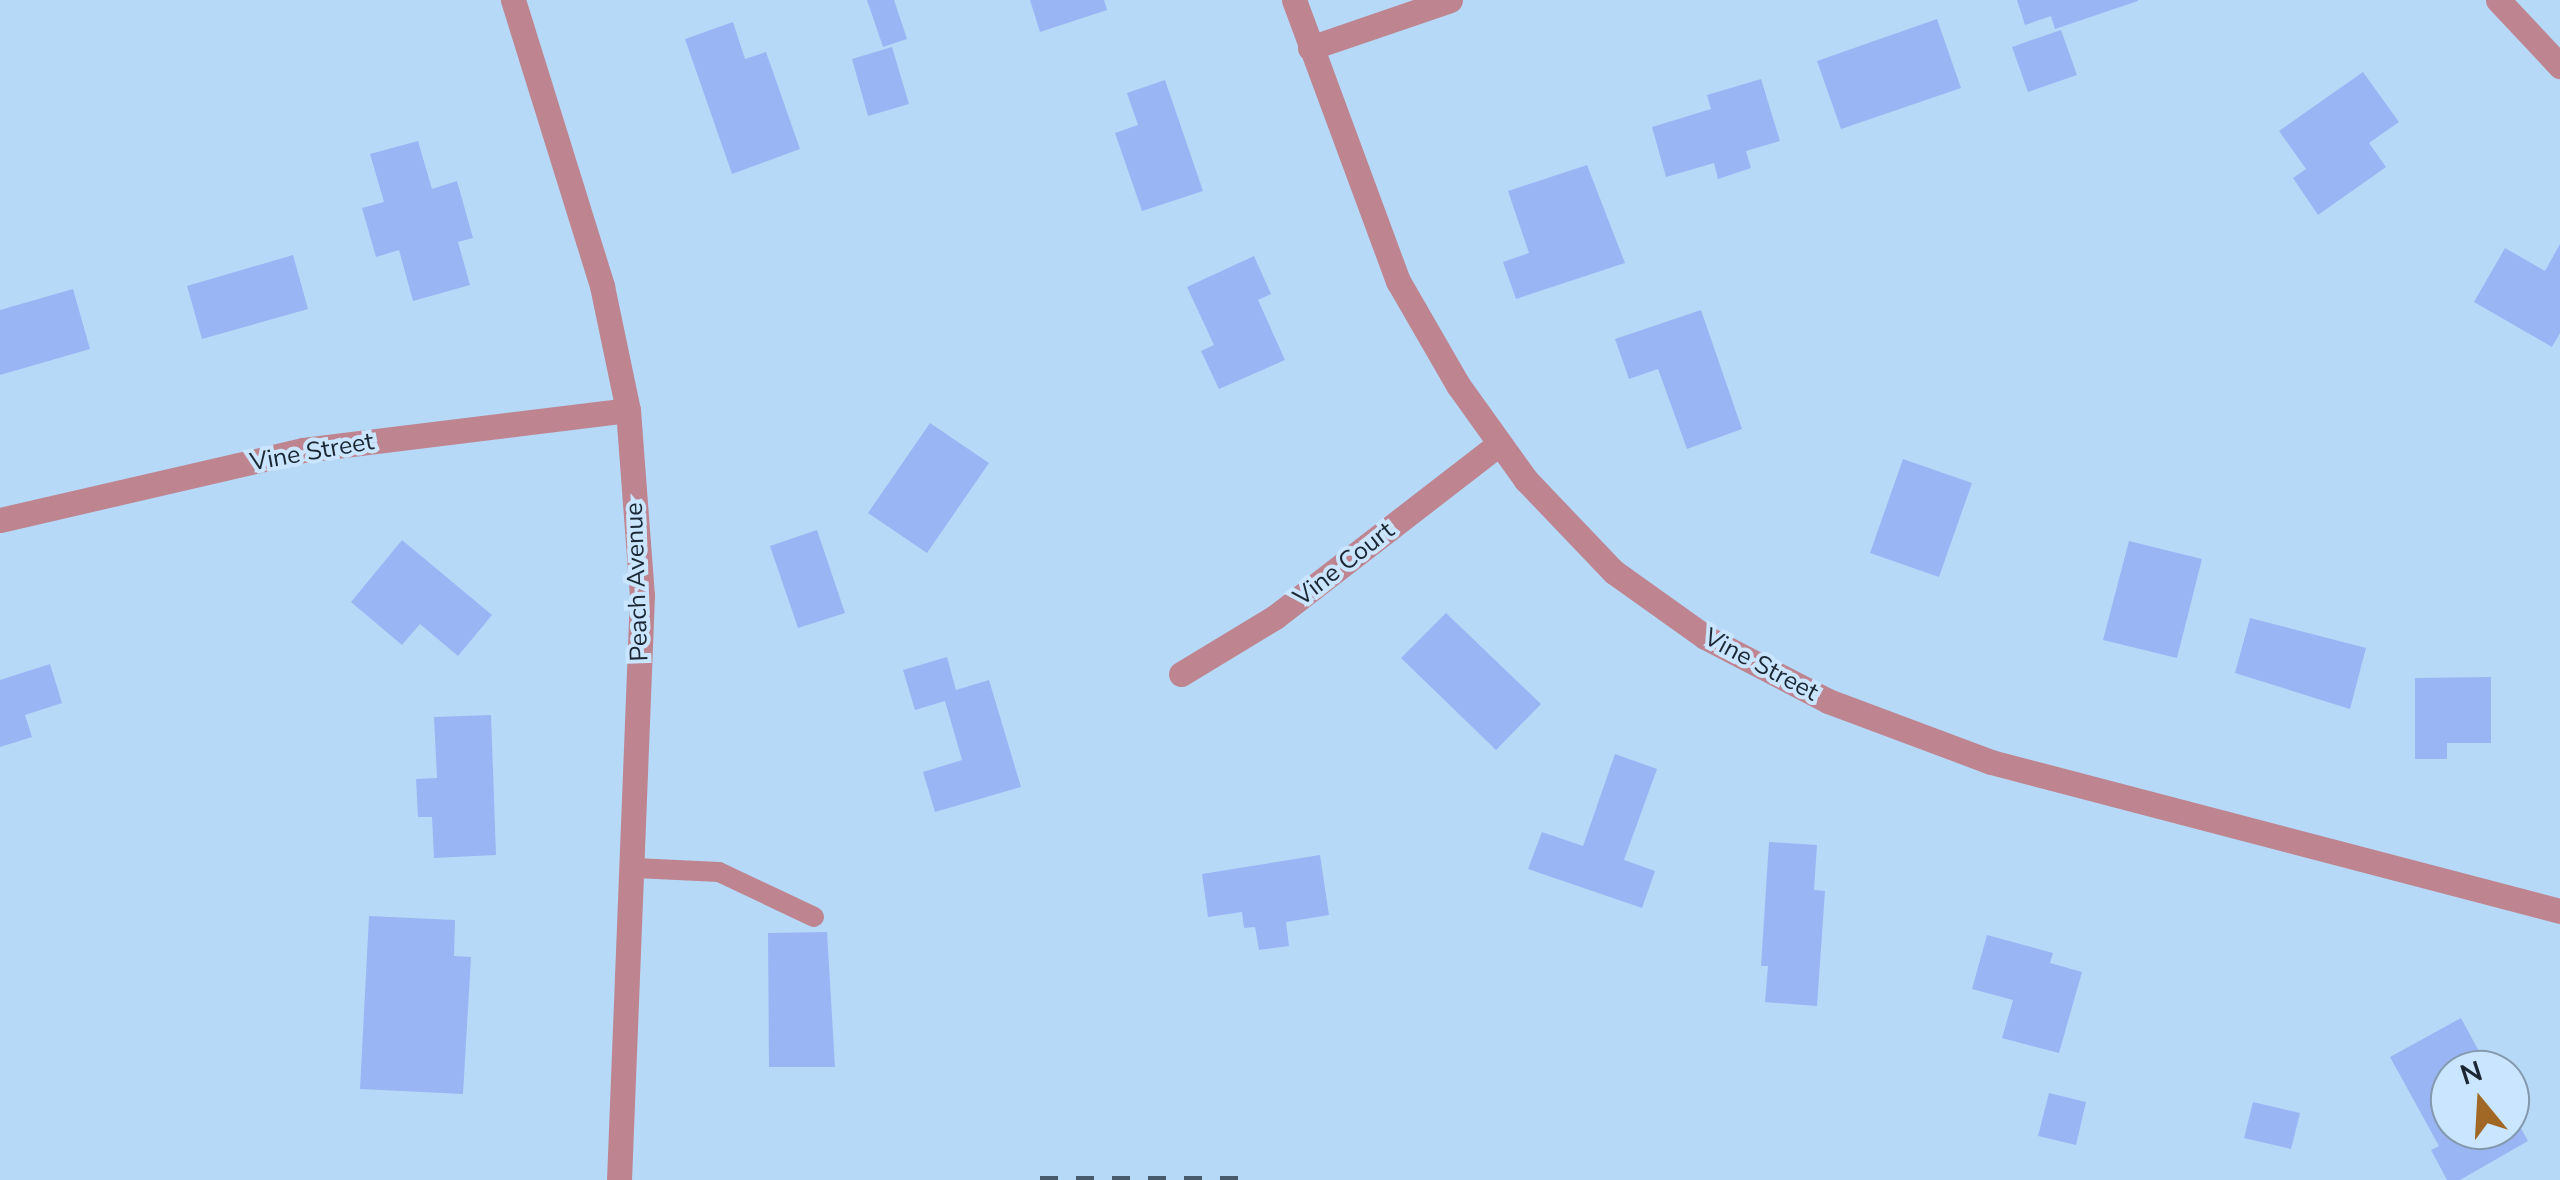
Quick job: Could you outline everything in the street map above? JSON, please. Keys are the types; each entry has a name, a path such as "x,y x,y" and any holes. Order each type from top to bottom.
{"street":[{"name":"Peach Avenue","path":"513,0 602,286 628,410 642,596 635,868 619,1180"},
{"name":"Vine Street","path":"1294,0 1398,280 1500,444 1614,572 1705,637 1828,701 1991,762 2560,911"},
{"path":"1310,48 1450,0"},
{"path":"2498,0 2560,66"},
{"name":"Vine Street","path":"0,520 302,450 628,410"},
{"name":"Vine Court","path":"1182,674 1275,617 1500,444"}],"lane":[{"path":"635,868 719,872 814,916"}],"building":[{"path":"867,0 894,0 907,39 883,47"},
{"path":"1030,0 1104,0 1107,10 1040,32"},
{"path":"2017,0 2138,1 2055,29 2051,16 2025,25"},
{"path":"1937,19 1961,88 1841,129 1817,61"},
{"path":"733,22 745,59 766,52 800,149 732,174 685,39"},
{"path":"2061,30 2077,75 2028,92 2012,47"},
{"path":"892,47 909,104 868,116 852,59"},
{"path":"2363,72 2399,122 2369,143 2386,167 2318,215 2293,178 2306,169 2279,131"},
{"path":"1761,79 1780,141 1746,151 1751,168 1718,179 1714,163 1666,177 1652,127 1711,109 1707,95"},
{"path":"1165,80 1203,191 1142,211 1115,133 1138,125 1127,93"},
{"path":"418,141 432,189 457,181 473,238 458,242 470,285 413,301 399,250 376,257 362,208 384,202 370,154"},
{"path":"1587,165 1625,263 1516,299 1503,262 1529,253 1508,191"},
{"path":"2560,244 2560,333 2552,347 2474,302 2505,248 2545,271"},
{"path":"293,255 308,309 202,339 187,286"},
{"path":"1254,256 1271,294 1258,300 1285,360 1219,389 1201,351 1214,345 1187,287"},
{"path":"73,289 90,349 0,375 0,310"},
{"path":"1701,310 1742,429 1687,449 1658,369 1629,379 1615,339"},
{"path":"930,423 989,463 927,553 868,513"},
{"path":"1903,459 1972,483 1939,577 1870,553"},
{"path":"817,530 845,613 798,628 770,546"},
{"path":"402,540 492,615 458,656 420,624 402,645 351,602"},
{"path":"2129,541 2202,559 2177,658 2103,640"},
{"path":"1446,613 1541,704 1496,750 1401,658"},
{"path":"2250,618 2366,648 2350,709 2235,673"},
{"path":"947,657 956,690 989,680 1021,787 935,812 923,772 962,760 945,701 915,710 903,670"},
{"path":"50,664 62,703 25,715 32,737 0,747 0,680"},
{"path":"2491,677 2491,743 2447,743 2447,759 2415,759 2415,678"},
{"path":"491,715 496,855 434,858 432,817 418,817 416,779 437,778 434,717"},
{"path":"1615,754 1657,769 1624,860 1655,871 1642,908 1528,869 1542,832 1583,846"},
{"path":"1769,842 1817,845 1814,890 1825,891 1817,1006 1765,1002 1768,966 1761,966"},
{"path":"1320,855 1329,915 1286,922 1289,946 1259,950 1255,927 1244,928 1242,912 1208,917 1202,874"},
{"path":"369,916 455,920 454,956 471,957 463,1094 360,1089"},
{"path":"827,932 835,1067 769,1067 768,933"},
{"path":"1987,935 2053,953 2050,963 2082,972 2059,1053 2002,1038 2013,1000 1972,989"},
{"path":"2461,1018 2478,1050 2430,1050 2430,1130 2390,1057"},
{"path":"2049,1093 2086,1102 2076,1145 2038,1136"},
{"path":"2253,1102 2300,1113 2291,1149 2244,1138"},
{"path":"2431,1150 2512,1150 2460,1180 2447,1180"}],"railway":[{"path":"1040,1180 1242,1180"}]}
